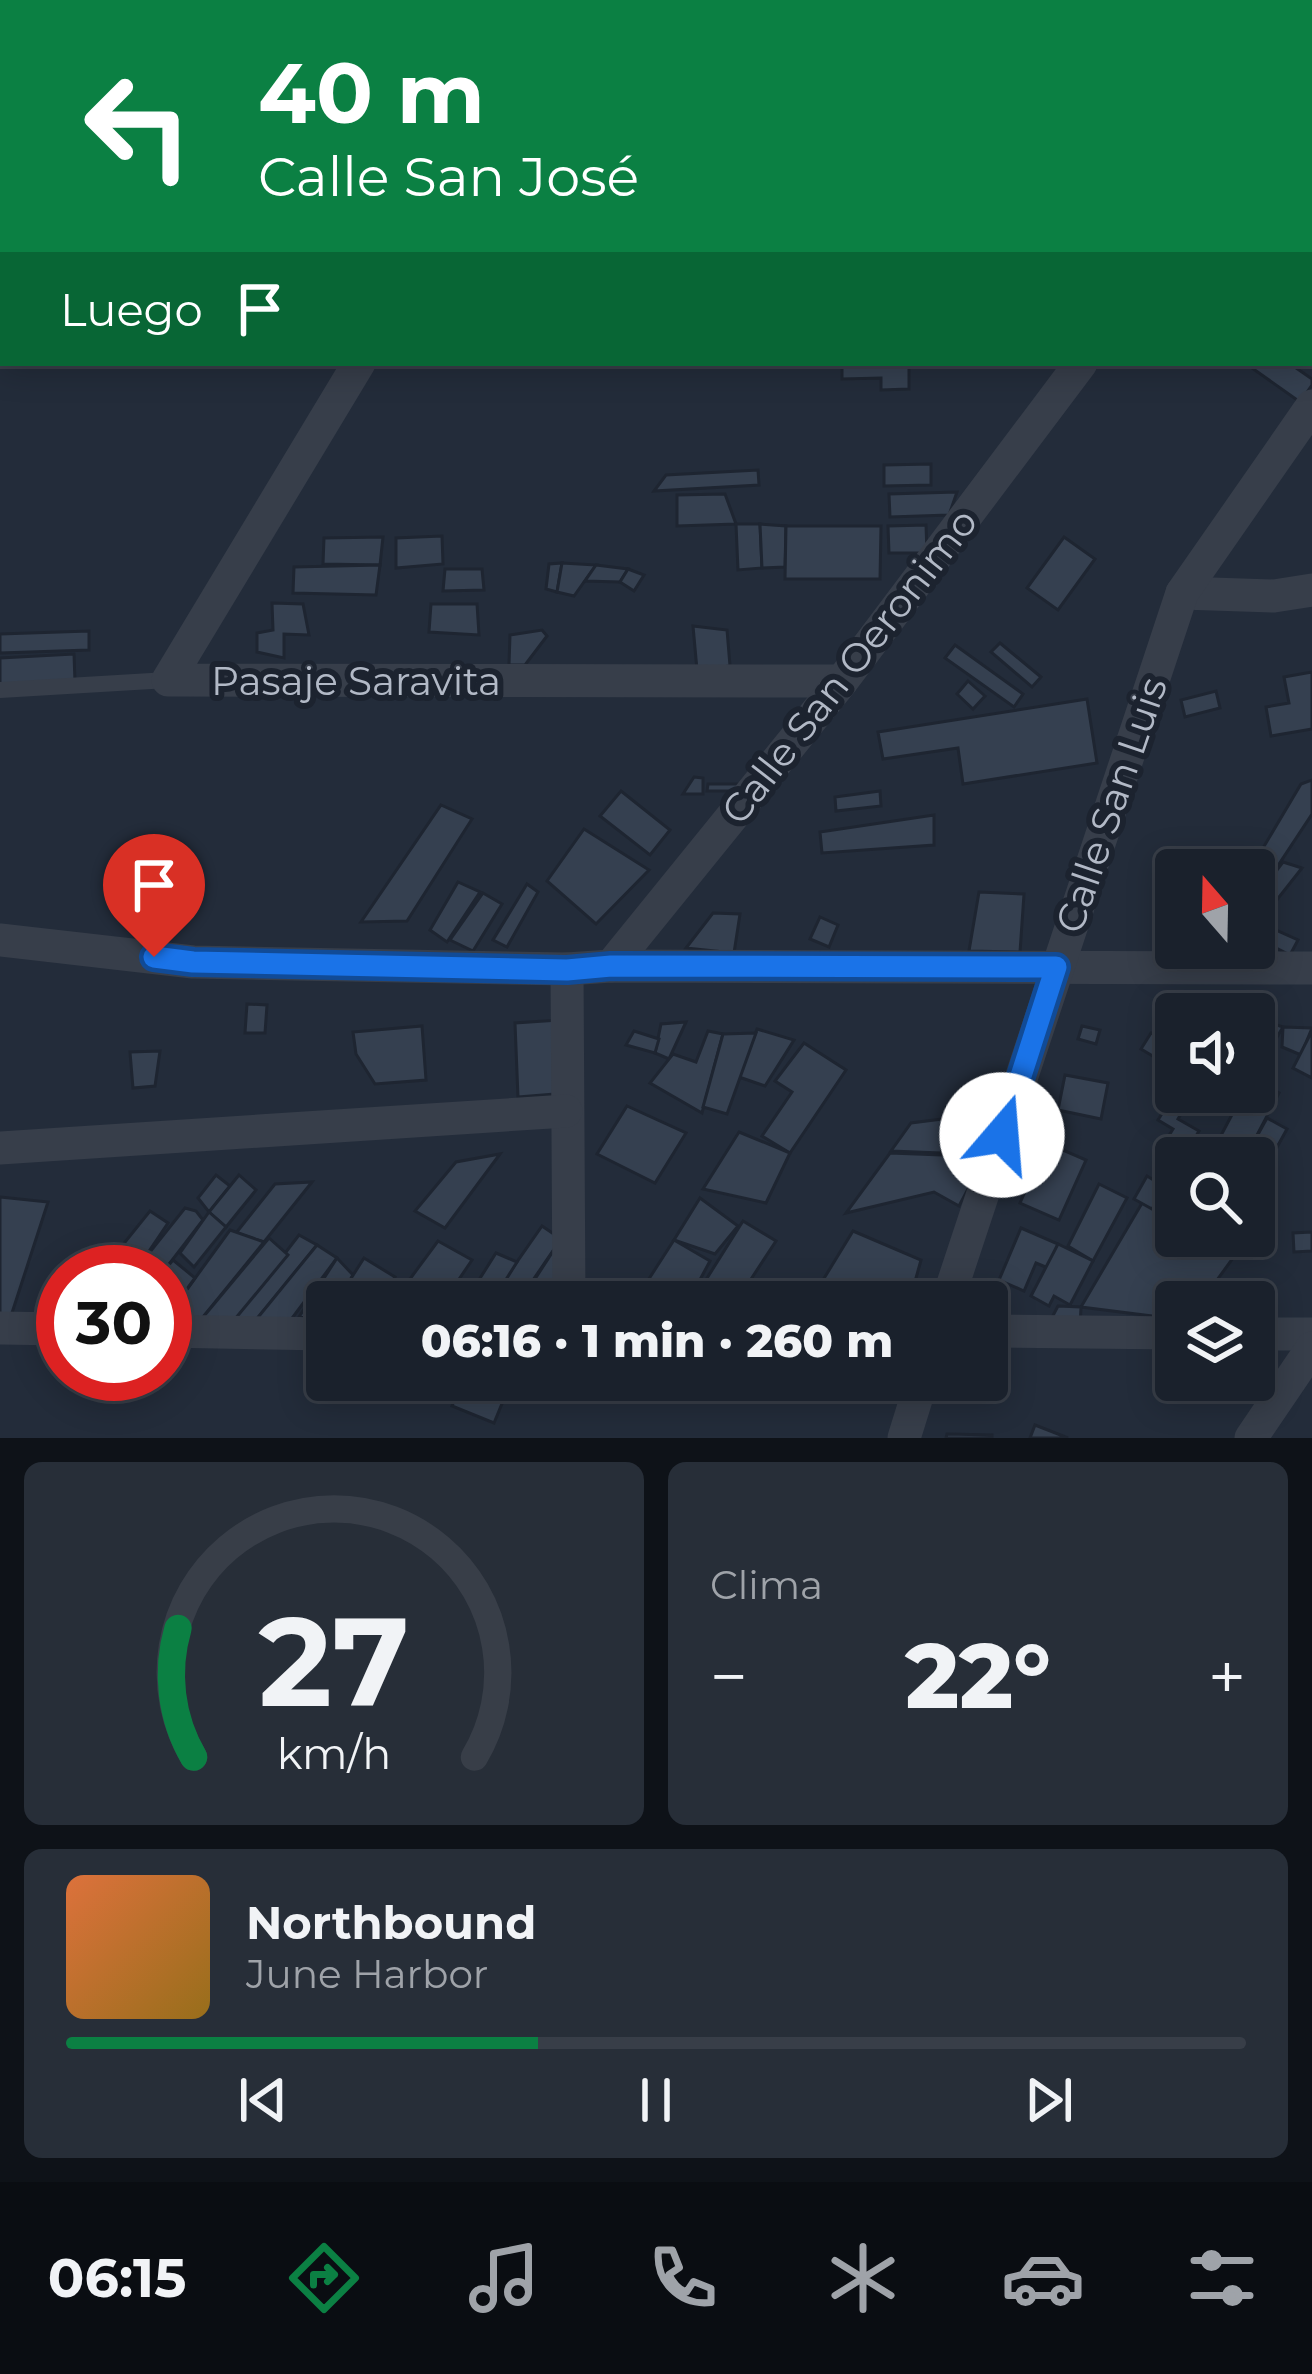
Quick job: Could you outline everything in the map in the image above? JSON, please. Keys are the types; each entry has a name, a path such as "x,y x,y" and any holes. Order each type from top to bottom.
{"street":[{"name":"Pasaje Saravita","path":"168,680 357,366"},
{"name":"Calle San Oeronimo","path":"611,966 842,681 1080,366"},
{"name":"Calle San Luis","path":"954,1281 1182,593 1312,406"},
{"path":"1182,593 1274,596 1312,590"},
{"name":"Pasaje Saravita","path":"168,680 842,681"},
{"path":"0,940 193,962 567,970 611,966 1312,968"},
{"path":"567,970 569,1281"},
{"path":"0,1148 566,1111"},
{"path":"0,1328 36,1329"},
{"path":"1008,1331 1155,1333"},
{"path":"192,1332 306,1334"},
{"path":"1275,1334 1312,1334"},
{"path":"1251,1438 1312,1348"},
{"path":"904,1438 915,1401"}],"lane":[{"path":"0,690 168,680"}],"building":[{"path":"842,366 909,366 909,389 881,390 881,378 842,379"},
{"path":"1293,366 1312,379 1312,385 1300,402 1252,368"},
{"path":"931,464 931,485 884,486 884,465"},
{"path":"758,470 759,485 654,491 666,475"},
{"path":"957,492 949,515 890,517 889,494"},
{"path":"725,494 736,524 677,526 677,495"},
{"path":"736,524 760,524 762,568 738,570"},
{"path":"760,524 786,526 785,567 762,568"},
{"path":"926,525 927,553 889,553 888,526"},
{"path":"786,526 881,526 880,579 785,579"},
{"path":"442,536 443,564 396,568 396,538"},
{"path":"383,537 380,565 323,564 324,538"},
{"path":"1064,537 1095,559 1058,610 1027,588"},
{"path":"562,563 557,592 546,589 549,564"},
{"path":"562,563 596,565 574,596 557,592"},
{"path":"380,565 376,595 293,593 294,567"},
{"path":"596,565 628,569 620,582 585,581"},
{"path":"445,569 482,569 484,590 443,591"},
{"path":"628,569 644,575 634,591 620,582"},
{"path":"272,603 303,604 309,635 284,634 284,658 257,652 257,633 273,630"},
{"path":"431,604 477,604 479,635 429,632"},
{"path":"693,626 727,630 730,666 697,670"},
{"path":"542,630 547,636 525,665 509,665 510,635"},
{"path":"89,631 89,650 0,653 0,634"},
{"path":"1000,643 1041,677 1032,687 991,652"},
{"path":"955,645 1023,694 1014,707 945,658"},
{"path":"74,654 75,682 0,685 0,658"},
{"path":"1312,672 1312,729 1271,736 1266,707 1289,703 1284,677"},
{"path":"968,681 985,696 973,709 957,694"},
{"path":"1216,691 1220,708 1185,717 1181,700"},
{"path":"1087,699 1097,763 963,784 958,748 883,759 878,732"},
{"path":"694,777 703,778 703,794 683,794"},
{"path":"1312,780 1312,814 1275,870 1275,849 1262,849 1301,784"},
{"path":"708,784 746,784 747,791 707,791"},
{"path":"621,791 670,830 650,855 600,816"},
{"path":"880,791 881,806 836,811 835,797"},
{"path":"441,805 472,819 407,921 361,922"},
{"path":"934,815 934,845 822,853 820,832"},
{"path":"584,829 649,870 596,924 547,881"},
{"path":"1283,862 1302,868 1276,901 1275,900 1275,873"},
{"path":"458,882 480,892 447,942 430,930"},
{"path":"527,884 538,892 507,947 493,940"},
{"path":"979,892 1024,894 1020,952 969,951"},
{"path":"483,893 502,904 473,951 450,940"},
{"path":"713,913 740,914 734,953 686,948"},
{"path":"820,917 838,925 829,947 810,939"},
{"path":"1275,930 1298,940 1290,955 1275,948"},
{"path":"247,1004 267,1005 265,1033 245,1033"},
{"path":"559,1020 555,1094 518,1097 515,1023"},
{"path":"686,1022 669,1059 655,1053 661,1024"},
{"path":"422,1026 426,1080 375,1084 356,1054 353,1032"},
{"path":"1082,1026 1100,1030 1096,1044 1078,1039"},
{"path":"1283,1027 1312,1028 1301,1055 1282,1047"},
{"path":"757,1029 794,1040 765,1086 739,1077"},
{"path":"634,1031 659,1039 655,1053 626,1045"},
{"path":"708,1031 723,1034 702,1113 650,1083 673,1054 696,1062"},
{"path":"1312,1031 1312,1078 1293,1068"},
{"path":"756,1033 727,1114 703,1107 723,1034"},
{"path":"1151,1033 1155,1034 1155,1057 1141,1049"},
{"path":"804,1043 846,1070 790,1153 762,1136 792,1092 775,1081"},
{"path":"160,1051 155,1086 133,1088 130,1052"},
{"path":"1065,1075 1108,1083 1101,1119 1058,1110"},
{"path":"627,1106 686,1133 655,1183 597,1154"},
{"path":"1162,1113 1182,1113 1178,1119 1199,1131 1195,1137 1168,1137 1173,1129 1158,1120"},
{"path":"1233,1113 1269,1113 1256,1137 1220,1137"},
{"path":"950,1118 941,1153 891,1151 911,1123"},
{"path":"1267,1118 1287,1129 1275,1151 1275,1137 1257,1137"},
{"path":"739,1132 790,1153 766,1203 703,1189"},
{"path":"1047,1143 1086,1160 1059,1220 1020,1203"},
{"path":"890,1153 942,1155 977,1172 959,1206 934,1192 846,1213"},
{"path":"500,1154 445,1228 415,1211 456,1162"},
{"path":"216,1175 230,1186 209,1212 198,1198"},
{"path":"239,1175 256,1190 226,1227 209,1212"},
{"path":"1147,1176 1155,1181 1152,1209 1134,1199"},
{"path":"1155,1181 1155,1257 1234,1257 1216,1281 1155,1281 1155,1316 1081,1307"},
{"path":"312,1182 264,1242 236,1233 275,1184"},
{"path":"1099,1184 1127,1198 1093,1261 1068,1246"},
{"path":"0,1197 48,1202 10,1319 0,1317"},
{"path":"700,1198 738,1226 715,1254 674,1240"},
{"path":"185,1208 196,1211 203,1220 184,1245 156,1245"},
{"path":"150,1211 168,1223 153,1245 123,1245"},
{"path":"209,1212 226,1227 194,1267 192,1245 186,1245"},
{"path":"743,1221 776,1241 750,1281 705,1281"},
{"path":"542,1226 561,1239 532,1281 504,1281"},
{"path":"1021,1228 1058,1244 1048,1268 1036,1263 1024,1291 999,1280"},
{"path":"230,1230 264,1242 199,1322 192,1317 192,1283"},
{"path":"853,1231 921,1260 915,1281 822,1281"},
{"path":"1312,1232 1312,1251 1294,1252 1293,1233"},
{"path":"299,1235 317,1245 248,1330 230,1325"},
{"path":"269,1238 288,1255 230,1325 199,1322"},
{"path":"561,1239 560,1281 534,1281"},
{"path":"674,1240 710,1261 699,1281 648,1281"},
{"path":"438,1241 472,1260 458,1281 408,1281"},
{"path":"1058,1244 1093,1261 1070,1305 1054,1296 1049,1306 1031,1296"},
{"path":"317,1245 337,1258 320,1281 306,1281 306,1300 281,1333 255,1321"},
{"path":"496,1253 517,1262 505,1281 478,1281"},
{"path":"337,1258 353,1275 350,1281 322,1281"},
{"path":"364,1258 395,1277 392,1281 349,1281"},
{"path":"1058,1306 1081,1307 1080,1327 1048,1325"},
{"path":"454,1401 503,1401 494,1423 452,1406"},
{"path":"1035,1425 1068,1438 1030,1438"},
{"path":"947,1434 992,1435 992,1438 946,1438"}],"route":[{"path":"154,957 193,962 567,970 611,966 1056,967 1002,1135"}]}
